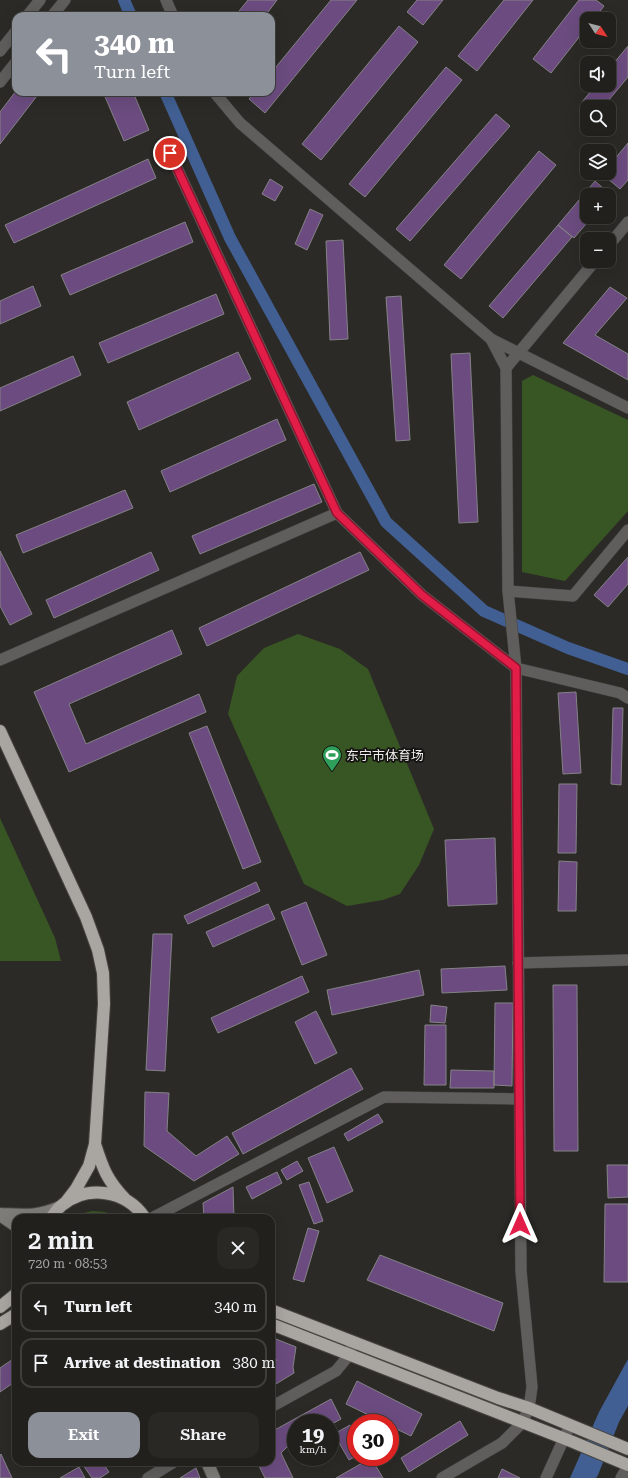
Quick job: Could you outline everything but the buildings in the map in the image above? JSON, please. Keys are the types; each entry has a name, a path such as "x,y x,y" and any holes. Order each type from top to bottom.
{"highway":[{"path":"0,732 86,917 98,950 103,973 104,1004 95,1144 89,1166 76,1189 54,1214"},
{"path":"95,1144 101,1165 111,1184 142,1214"},
{"path":"63,1204 75,1197 92,1192 109,1193 125,1199"},
{"path":"0,1306 12,1297"},
{"path":"275,1312 498,1398 528,1408 628,1449"},
{"path":"0,1324 12,1316"},
{"path":"275,1326 568,1440 628,1465"}],"street":[{"path":"31,12 40,0"},
{"path":"55,12 65,0"},
{"path":"166,0 171,12"},
{"path":"0,51 12,36"},
{"path":"0,82 12,67"},
{"path":"217,96 240,123 491,339 628,408"},
{"path":"170,153 337,513 422,595 516,668 620,693 628,698"},
{"path":"616,237 628,222"},
{"path":"506,368 589,268"},
{"path":"442,1478 502,1443 522,1423 528,1408 532,1387 520,1271 516,668 509,594 506,368 491,339"},
{"path":"0,660 337,513"},
{"path":"509,594 573,596 628,530"},
{"path":"518,963 628,960"},
{"path":"160,1214 384,1097 519,1099"},
{"path":"40,1214 46,1213 63,1204"},
{"path":"0,1214 12,1215"},
{"path":"0,1214 12,1223"},
{"path":"275,1405 336,1371 349,1354 353,1342"},
{"path":"546,1478 574,1427"},
{"path":"621,1478 628,1465"},
{"path":"148,1478 168,1466"},
{"path":"209,1466 214,1478"}],"green space":[{"path":"533,375 628,420 628,511 565,581 522,572 522,381"},
{"name":"东宁市体育场","path":"298,634 340,649 368,669 434,829 419,865 400,894 383,900 347,906 304,884 228,714 237,676 264,648"},
{"path":"0,818 55,938 61,961 0,961"},
{"path":"92,1211 105,1212 109,1214 80,1214"}],"water":[{"path":"628,1359 628,1406 619,1422 598,1475 596,1478 570,1478 599,1412"}],"waterway":[{"path":"124,0 129,12"},
{"path":"167,96 230,238 386,522 484,611 568,648 628,669"}],"place":[{"name":"东宁市体育场","path":"332,772"}],"route":[{"path":"170,153 337,513 422,595 516,668 520,1224"}]}
